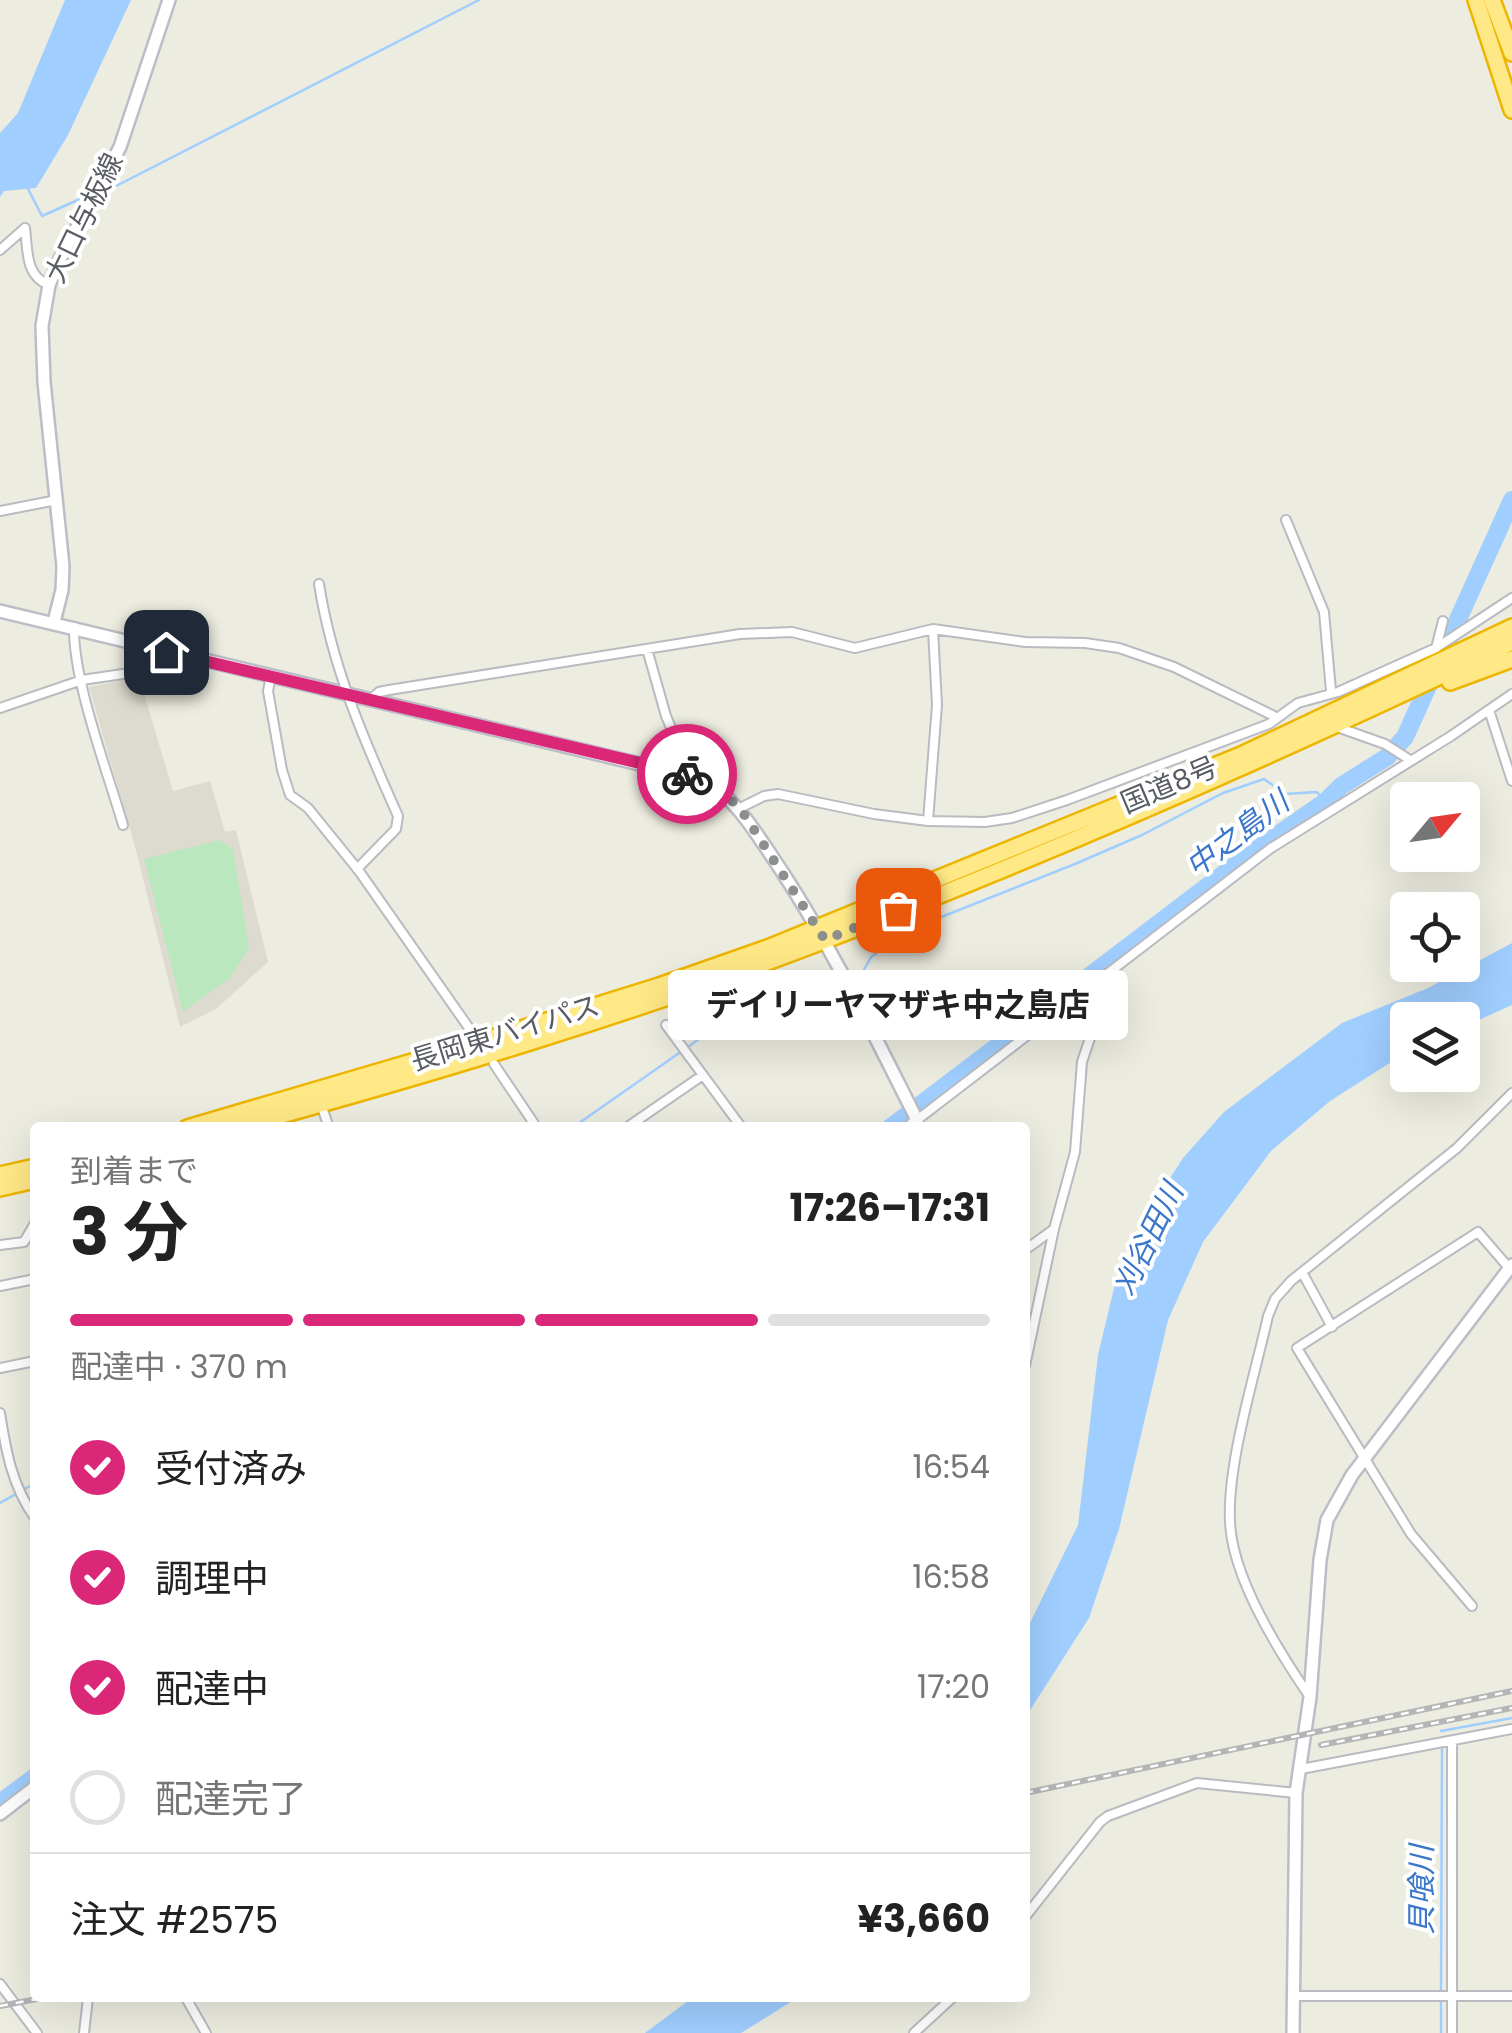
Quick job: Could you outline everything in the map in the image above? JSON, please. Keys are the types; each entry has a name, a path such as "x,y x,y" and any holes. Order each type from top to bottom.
{"highway":[{"path":"1481,1 1512,53"},
{"path":"1481,1 1512,110"},
{"path":"1454,654 1512,618"},
{"name":"国道8号","path":"822,933 1268,743 1512,627"},
{"name":"国道8号","path":"822,933 1171,801 1416,693 1512,642"},
{"path":"1448,678 1512,659"},
{"name":"長岡東バイパス","path":"256,1122 639,1006 822,933"},
{"name":"長岡東バイパス","path":"209,1122 822,933"},
{"path":"0,1176 30,1168"},
{"path":"0,1188 30,1181"}],"main road":[{"name":"大口与板線","path":"54,622 64,566 42,326 50,286 67,244 120,147 169,0"},
{"path":"0,611 691,775 718,788 740,808 822,933 912,1122"},
{"path":"1293,2033 1296,1793 1310,1697 1323,1538 1336,1500 1511,1266"},
{"path":"0,1814 30,1791"}],"street":[{"path":"0,250 25,228 30,269 39,281 50,286"},
{"path":"0,511 57,500"},
{"path":"1286,520 1324,612 1331,691"},
{"path":"320,584 326,626 346,694 399,823 356,870"},
{"path":"740,808 778,794 928,821 1012,818 1251,732 1298,702 1338,692 1436,648 1512,598"},
{"path":"1436,648 1443,621"},
{"path":"74,627 73,647 123,825"},
{"path":"371,699 378,692 389,690 740,634 783,631 855,648 933,630 1025,642 1119,648 1174,667 1276,717"},
{"path":"928,821 937,705 933,630"},
{"path":"647,648 666,716 691,775"},
{"path":"0,708 82,680 184,666 194,659"},
{"path":"271,676 268,691 290,795 308,808 356,870 469,1028"},
{"path":"916,1122 1271,848 1512,694"},
{"path":"1489,710 1512,781"},
{"path":"1343,723 1410,760"},
{"path":"1152,769 1161,788"},
{"path":"1030,1342 1075,1152 1082,1062 1104,996 1097,982"},
{"path":"666,1025 738,1122"},
{"path":"494,1064 533,1122"},
{"path":"635,1122 703,1076"},
{"path":"1310,1697 1250,1592 1230,1523 1238,1454 1274,1298 1457,1148 1512,1093"},
{"path":"321,1104 327,1122"},
{"path":"1030,1246 1054,1229"},
{"path":"0,1246 24,1242 30,1232"},
{"path":"1472,1606 1411,1534 1297,1348 1478,1232 1511,1266"},
{"path":"1302,1272 1332,1327"},
{"path":"0,1286 30,1280"},
{"path":"0,1368 30,1362"},
{"path":"0,1413 12,1474 30,1510"},
{"path":"1301,1769 1512,1729"},
{"path":"1452,1741 1452,2033"},
{"path":"1030,1912 1108,1816 1197,1783 1296,1793"},
{"path":"0,1984 38,2033"},
{"path":"1294,1996 1512,1996"},
{"path":"84,2033 88,2002"},
{"path":"188,2002 206,2033"},
{"path":"914,2033 948,2002"}],"shaded area":[{"path":"139,677 173,791 210,781 225,832 236,830 268,962 216,1009 180,1027 137,854 89,687"}],"green space":[{"path":"219,840 233,849 249,949 230,978 183,1012 144,859"}],"water":[{"path":"65,0 131,0 68,135 36,188 4,191 0,197 0,133 18,113"},
{"path":"1512,943 1512,1005 1480,1019 1480,1002 1394,1002 1439,982 1480,982 1480,960"},
{"name":"刈谷田川","path":"1390,1003 1390,1063 1330,1101 1271,1151 1203,1242 1168,1320 1119,1529 1089,1618 1030,1710 1030,1623 1078,1525 1098,1355 1115,1284 1155,1201 1183,1158 1224,1112 1342,1023"},
{"path":"687,2002 791,2002 741,2033 645,2033"}],"waterway":[{"path":"101,191 479,0"},
{"path":"28,189 42,216 89,195"},
{"name":"中之島川","path":"898,1122 1246,857 1325,802 1341,786 1387,757 1405,737 1512,500"},
{"path":"850,982 860,977 871,957 906,931 1142,835 1223,793 1264,779 1285,794 1317,792 1325,802"},
{"path":"688,1047 745,1004 778,985 806,980 825,995 842,986"},
{"path":"581,1122 682,1051"},
{"path":"23,1490 30,1486"},
{"path":"0,1503 16,1494"},
{"name":"貝喰川","path":"1441,1731 1512,1718"},
{"name":"貝喰川","path":"1441,1992 1442,1747"},
{"name":"中之島川","path":"0,1803 30,1781"},
{"name":"貝喰川","path":"1441,2000 1441,2033"}],"railway":[{"path":"1030,1792 1512,1691"},
{"path":"1321,1745 1512,1708"},
{"path":"0,2006 30,2000"}],"way so far":[{"path":"687,774 718,788 740,808 825,940 898,910"}],"place":[{"name":"デイリーヤマザキ中之島店","path":"898,910"}],"route":[{"path":"166,652 687,774"}]}
